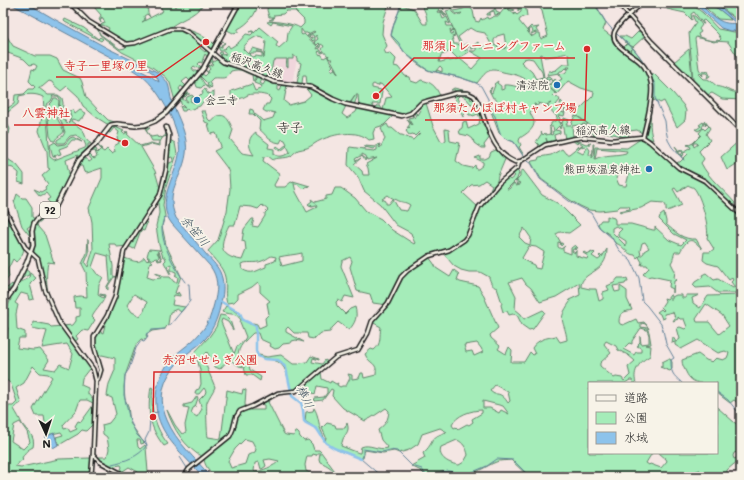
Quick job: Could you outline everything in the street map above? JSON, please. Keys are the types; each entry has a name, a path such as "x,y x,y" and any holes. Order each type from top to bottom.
{"main road":[{"name":"72","path":"3,304 14,289 31,252 33,245 32,231 34,223 54,206 78,162 98,141 108,127 116,124 142,125 152,122 162,116 203,69 238,3"}],"street":[{"name":"稲沢高久線","path":"70,3 88,21 126,44 135,43 168,30 178,28 186,32 223,62 243,68 274,82 308,86 341,102 398,115 409,114 421,104 430,100 457,93 468,93 474,96 478,102 492,139 497,147 515,162 519,162 542,146 571,139 583,137 612,140 643,137 679,168 705,181 741,215"},
{"path":"618,3 652,42 741,130"},
{"path":"642,3 615,29 614,37 619,45 642,63 651,81 652,92 643,137"},
{"path":"96,381 98,380 101,370 94,346 94,337 107,316 116,292 123,252 160,195 166,170 169,135 166,127"},
{"path":"184,477 189,468 230,436 236,417 240,411 278,393 296,391 336,357 358,350 368,333 372,321 388,303 401,277 429,256 449,250 464,240 468,235 479,207 499,183 519,166 519,162"},
{"path":"3,206 25,247 38,259 44,290 59,322 91,366 96,381 91,477"},
{"path":"93,454 100,462 128,477"}],"shaded area":[{"path":"293,55 297,59 292,83 278,82 268,79 272,61 276,58 288,58"}],"green space":[{"path":"89,3 147,3 150,17 147,14 144,16 145,20 142,22 163,11 158,3 174,3 204,3 191,15 176,23 166,31 178,30 186,32 201,46 200,48 205,52 206,51 203,47 209,52 210,56 208,58 205,54 202,63 200,62 198,64 202,68 203,67 202,69 194,66 192,68 194,71 197,71 196,72 198,74 191,82 187,78 182,82 187,87 185,89 181,86 179,89 182,93 175,101 170,83 166,77 152,67 122,52 100,35 97,28 100,34 120,49 125,48 126,46 104,30 105,29 107,32 109,28 103,25 99,27 105,23 103,18 101,17 101,23 99,19 101,15"},
{"path":"239,3 258,3 256,11 251,18 238,29 238,32 233,33 225,29"},
{"path":"268,3 389,3 383,22 382,34 387,46 384,50 386,54 390,53 396,59 394,66 398,67 405,76 410,77 411,81 417,83 421,80 430,83 435,87 440,96 424,101 408,113 402,115 359,106 358,95 356,95 357,97 354,105 350,104 355,96 349,104 337,100 307,84 306,75 303,75 302,83 305,84 294,83 297,83 301,63 297,61 297,58 293,55 293,59 288,59 288,67 286,66 287,59 276,59 273,61 270,78 275,81 268,78 269,73 267,78 260,75 262,73 261,72 259,75 220,58 219,57 221,55 219,53 221,52 222,55 226,54 224,51 220,51 217,47 215,50 217,46 224,49 228,45 230,48 238,43 246,34 251,35 253,33 252,31 254,33 260,27 278,42 276,46 279,48 287,41 288,32 292,26 273,22 294,25 300,28 304,24 304,20 295,11 286,11 283,14 274,15 273,20 269,20 273,17 269,17 267,10","holes":["301,29 304,33 308,34 314,31 315,32 308,35 307,36 310,38 309,35 313,35 314,37 311,39 313,41 315,40 316,35 318,39 314,42 317,45 319,43 320,44 318,46 321,48 321,44 324,46 322,49 328,56 329,55 328,57 332,59 331,60 338,74 334,67 335,69 331,71 330,69 333,66 327,56 324,58 321,54 320,55 318,52 319,51 322,53 324,52 319,48 317,49 318,47 304,34 302,35","258,36 262,37 266,41 264,58 263,53 257,52 262,53 262,57 253,57 249,55 251,53 256,53 257,51 263,51 253,48 248,54 243,49 249,41","374,84 377,86 381,84 392,97 386,98 383,110 380,106 374,108 372,104 380,104 382,92 381,90 372,88 372,85"]},
{"path":"419,3 442,3 444,10 442,6 438,10 440,11 437,11 438,13 445,13 441,14 443,19 447,17 450,24 446,22 447,26 452,26 454,31 455,36 452,37 454,44 458,44 466,51 459,43 446,11 450,10 454,14 458,15 462,13 454,13 448,3 459,3 452,6 454,11 463,9 467,6 467,3 473,11 475,21 479,22 481,18 482,20 487,17 488,19 499,16 506,8 505,7 515,10 512,11 508,9 517,15 521,12 521,10 519,9 518,11 518,7 514,4 525,3 527,16 523,17 519,21 532,37 531,35 533,36 536,32 531,34 533,31 531,28 528,30 530,32 529,33 527,30 531,26 533,28 539,27 536,29 538,33 540,33 541,39 548,36 542,11 536,3 594,3 606,23 603,30 611,36 618,47 638,61 647,72 644,65 629,53 633,48 634,49 643,61 648,73 654,74 684,106 686,111 685,120 677,127 664,101 660,103 656,100 652,101 650,125 653,140 646,137 645,133 637,130 629,131 628,137 626,137 600,131 593,127 595,129 596,137 593,137 594,134 589,131 591,131 591,128 589,126 591,126 575,114 593,96 594,92 581,88 568,81 557,94 549,87 551,84 548,85 552,82 551,79 548,80 549,82 547,82 547,84 546,81 547,79 545,78 547,76 551,77 553,82 555,79 557,82 562,79 558,74 565,73 570,67 567,67 568,69 565,68 559,73 547,75 549,71 552,72 556,70 563,64 570,64 567,53 546,57 542,54 540,55 544,77 526,84 524,83 525,79 522,77 494,70 488,72 477,83 436,72 437,70 442,72 442,68 440,66 435,72 429,71 410,58 391,36 395,20 402,5 414,9 423,24 427,24 425,12","holes":["470,28 475,31 485,33 491,44 481,48 478,42 470,48 472,49 476,47 476,51 470,51 482,58 472,69 459,58 469,52 466,48 469,47 467,43 463,46 458,37","504,34 506,47 504,49 494,45 494,40 497,36","450,51 458,59 439,62 441,55","524,59 533,59 542,72 543,77 536,79 532,72 521,62"]},
{"path":"662,3 690,3 703,13 718,29 734,32 741,31 741,62 728,42 716,41 721,39 718,34 704,20 702,21 703,24 694,12 691,14 692,20 685,13 667,9"},
{"path":"700,3 708,4 717,8 731,20 718,19"},
{"path":"712,3 741,3 741,23 722,8"},
{"path":"495,8 500,14 495,15 494,11 490,12"},
{"path":"693,15 702,25 699,29 701,32 698,34 699,37 708,40 696,37 695,39 699,69 701,72 708,71 710,76 707,78 707,73 702,73 703,76 700,73 699,75 703,79 709,80 718,87 733,92 741,91 741,100 722,99 712,93 707,95 693,80 689,33 696,23"},
{"path":"65,19 84,28 98,39 100,37 103,39 101,41 65,22"},
{"path":"3,30 13,46 35,56 50,56 57,59 63,70 80,78 86,97 98,110 108,120 118,123 107,124 96,117 83,106 78,96 67,86 61,91 49,81 42,87 39,87 48,95 58,95 62,98 62,116 67,124 71,117 69,111 73,110 75,114 80,110 86,113 79,121 72,119 71,121 83,130 86,138 91,144 88,144 88,149 75,164 78,155 66,160 70,177 58,200 52,205 47,200 50,198 46,193 40,196 34,189 41,192 46,189 45,187 48,184 42,176 50,169 48,168 47,151 39,131 44,108 43,97 31,94 19,96 18,104 3,116 3,111 14,104 15,95 24,94 29,89 33,89 35,87 29,81 32,69 35,70 37,66 34,64 30,65 24,59 3,50","holes":["52,96 58,96 60,99 59,116 65,132 63,136 57,140 57,143 64,143 70,136 76,135 84,141 86,146 85,148 54,160 50,157 46,105 51,101"]},
{"path":"189,30 199,34 215,44 212,51 187,31"},
{"path":"640,30 645,36 633,47 628,44 633,48 628,53 623,48 627,44 620,36 625,36 631,39"},
{"path":"689,49 692,75 690,78 674,62"},
{"path":"211,56 212,56 213,62 210,62 210,64 208,63"},
{"path":"218,59 223,63 240,68 256,76 253,82 252,75 240,70 231,71 225,77 213,78 209,82 212,87 211,88 209,86 209,89 204,85 201,88 197,87 194,82 197,83 195,80 199,76 207,87 207,83 199,75 201,73 205,76 208,73 204,69 209,73 208,71 210,69 207,64 209,66 212,65 213,62"},
{"path":"257,76 264,81 262,80 260,83 263,85 266,80 278,84 278,90 280,91 282,85 287,85 284,101 289,105 304,101 311,95 304,86 346,106 342,114 347,118 356,112 358,107 393,116 384,125 375,128 373,133 374,139 369,140 352,134 339,134 321,140 307,148 298,150 289,157 273,160 268,156 264,157 263,161 280,174 274,185 275,187 285,187 291,182 294,183 293,181 310,186 303,189 297,184 294,184 296,192 307,212 317,207 316,205 312,206 308,204 312,201 311,199 315,202 326,199 326,196 332,195 335,188 341,188 355,198 366,211 381,219 392,230 414,244 415,243 411,233 396,225 380,204 364,191 358,177 348,165 349,148 364,149 365,146 376,147 373,149 365,147 365,150 377,150 377,145 380,144 380,148 385,139 381,128 387,124 389,128 392,128 400,135 413,140 420,133 419,132 415,136 413,134 409,135 406,131 410,127 407,128 410,124 407,119 412,125 408,118 413,117 412,114 415,118 414,112 418,115 421,110 419,108 417,111 416,110 426,103 433,126 441,141 443,142 446,140 445,129 449,130 450,141 460,143 456,161 463,166 472,168 475,165 476,169 478,169 483,165 483,162 475,158 480,156 480,159 485,159 489,157 491,152 496,150 506,157 498,176 496,186 487,196 492,185 485,180 479,184 471,185 463,193 479,208 504,179 507,177 510,180 515,176 512,173 516,170 519,173 517,179 507,189 509,189 514,183 516,186 520,185 519,182 517,185 516,184 518,181 515,182 520,177 520,172 523,170 542,195 559,204 580,225 569,233 560,232 556,234 561,243 558,242 558,247 561,249 565,246 563,251 571,254 571,248 575,245 578,248 574,248 577,250 573,249 572,251 575,253 576,251 576,256 587,259 588,256 583,253 584,252 590,254 591,252 594,252 595,253 592,256 598,260 601,258 599,256 600,255 602,257 607,249 603,264 585,278 581,287 596,289 599,301 603,299 603,292 609,290 607,286 614,283 618,278 627,278 628,282 625,284 613,286 615,292 620,291 620,286 627,291 627,299 632,310 621,314 619,322 623,325 636,319 638,323 644,322 645,324 641,323 641,327 647,328 649,332 651,344 645,345 651,346 650,356 638,367 635,374 636,382 630,380 627,382 588,382 588,454 651,454 646,463 661,468 667,461 660,454 718,454 718,408 735,423 741,424 741,442 738,444 741,446 741,451 734,453 733,456 734,459 741,456 741,461 734,464 727,470 727,477 700,477 698,471 700,470 696,471 697,477 577,477 562,472 548,477 529,477 511,460 498,461 471,473 464,474 445,472 427,477 421,471 411,466 425,458 423,453 434,438 447,432 440,428 422,434 418,444 409,450 399,453 394,451 383,453 365,450 363,458 361,459 337,450 325,442 326,437 322,428 327,423 335,425 336,428 345,428 347,423 348,430 341,446 359,453 361,447 364,446 371,446 381,449 388,448 381,440 378,430 386,422 389,411 386,408 365,421 343,408 332,396 333,390 331,389 323,400 314,401 315,398 324,397 327,393 327,388 317,386 315,395 313,393 309,394 298,389 291,391 288,377 281,364 258,356 267,357 281,355 293,364 307,362 311,356 319,359 313,358 312,362 322,364 325,360 328,362 321,372 322,379 330,383 331,381 336,384 338,383 337,385 340,387 346,386 350,378 348,374 352,375 352,379 359,378 361,373 363,373 364,378 376,375 376,367 365,354 371,349 374,350 377,348 380,340 381,327 372,322 387,305 373,303 370,294 357,291 350,267 352,261 350,257 342,261 341,266 354,298 345,296 342,302 338,300 336,302 337,306 345,314 350,309 355,307 355,320 349,330 338,322 330,332 321,333 314,339 308,338 307,333 294,333 288,327 286,332 304,342 296,340 292,341 291,343 283,344 279,348 275,349 270,346 271,344 260,339 258,333 253,333 239,350 238,357 244,363 249,365 250,370 261,377 260,381 252,375 246,375 244,367 239,366 229,359 220,369 215,367 207,352 203,358 215,387 207,404 208,437 221,439 227,390 242,394 243,389 246,390 246,410 264,410 264,405 260,404 266,402 273,396 280,393 285,393 275,396 268,402 284,434 294,436 295,432 297,432 304,441 308,440 312,444 314,450 319,450 321,452 337,474 335,477 334,472 328,466 320,462 320,453 317,453 316,455 313,454 312,456 307,456 305,465 306,471 312,474 313,477 220,477 213,475 204,461 204,458 212,451 211,450 202,457 190,448 176,431 167,410 182,434 186,432 185,425 189,408 184,407 184,405 192,403 197,396 198,398 195,407 191,413 197,417 202,409 199,400 206,391 204,388 199,394 195,394 196,390 199,389 201,384 197,358 193,354 216,327 220,315 226,316 230,320 233,330 228,322 222,319 221,322 234,354 237,346 243,342 246,337 239,317 222,312 226,306 250,324 257,324 259,328 266,325 265,318 269,314 267,303 270,301 260,292 258,282 252,287 238,294 238,298 234,302 227,303 226,280 224,273 208,251 218,240 227,211 230,189 229,173 227,168 214,151 221,146 216,133 211,134 208,124 210,124 205,122 201,111 205,111 211,122 219,116 227,119 233,130 230,139 242,153 254,155 249,143 251,137 256,132 256,134 269,144 268,148 274,149 274,154 278,156 286,155 290,152 287,146 281,151 276,148 277,146 281,149 287,144 285,140 282,139 280,143 270,139 259,129 260,121 253,114 249,114 250,109 253,110 254,113 263,121 273,118 275,113 266,112 263,110 266,104 269,104 271,99 268,96 261,94 248,95 237,99 233,98 231,95 231,91 252,84 255,91 260,89 262,86 254,83","holes":["362,154 366,156 367,160 377,158 366,164 369,175 363,175 362,171 354,164 361,158 356,161 355,159 360,156 363,157 365,161 366,159 362,156","388,195 410,205 407,211 399,210 393,199 389,204 386,204 386,201 382,199","262,205 268,210 258,227 252,226 254,219 252,219 244,229 242,241 245,242 246,250 242,260 228,256 223,248 223,243 229,225 235,225 240,206 258,209","524,228 531,238 530,245 525,243 519,237","529,246 536,247 544,252 540,269 535,268 534,265 522,258","442,252 454,266 461,270 480,272 489,277 493,285 497,288 502,303 501,305 503,312 507,311 509,315 517,315 522,325 529,330 533,329 545,312 543,310 524,319 515,309 516,296 509,282 522,278 540,302 556,297 579,283 580,295 569,300 570,302 562,318 567,340 560,342 556,336 542,339 532,348 535,354 533,355 530,352 524,362 511,362 512,350 509,347 506,354 498,349 500,346 491,338 490,335 498,328 478,286 460,282 457,280 459,274 454,270 450,277 436,268 428,256","302,253 302,261 282,266 279,257","271,256 276,257 275,261 266,264 266,267 252,272 242,269 241,264 263,261","641,328 647,330 649,335 649,343 641,344 640,336 640,342 637,346 641,348 641,352 636,352 634,355 623,349 629,343 632,344 632,341","606,341 616,346 618,350 628,355 635,361 628,367 630,375 624,381 622,378 614,378 600,366 600,363 611,353 604,344","477,343 483,352 474,356 472,351 466,352 464,345","495,385 508,392 510,401 508,403 501,395 494,394 490,391","483,401 503,406 509,414 501,410 499,413 490,408 483,408","482,410 482,413 472,419 473,422 469,425 467,424 458,429 456,427 454,428 452,425 457,418 474,411","245,439 252,441 256,449 255,452 248,455 245,464 231,468 228,461 235,449","457,440 461,442 467,450 468,455 464,462 459,465 445,460 440,451 441,447","270,459 279,461 264,469 254,471 255,463 259,462 261,469 266,466 264,460"]},
{"path":"544,78 548,87 555,93 553,95 556,98 558,97 560,100 556,105 559,110 561,110 561,101 565,106 561,112 564,113 565,108 566,109 564,116 558,116 560,118 559,122 562,123 560,124 560,129 559,126 555,130 560,131 560,133 554,135 555,140 561,140 548,143 546,138 547,143 538,148 539,145 536,142 542,133 543,135 545,133 546,135 553,134 553,127 549,127 551,123 557,120 557,117 547,106 551,103 546,105 538,103 540,104 536,106 534,104 535,107 530,112 534,124 530,131 520,138 519,141 521,145 519,147 524,157 514,142 504,138 499,133 489,106 491,105 491,108 494,110 498,103 490,92 492,93 494,84 498,81 497,83 501,86 501,90 504,89 504,85 519,87 529,86 532,89 536,86 535,84 538,82 539,83 538,81","holes":["543,81 545,86 542,88 537,87 537,84"]},
{"path":"454,88 467,91 459,91 460,93 468,94 472,97 470,98 471,100 473,98 478,105 484,121 483,125 486,125 490,137 484,145 485,148 481,148 474,143 473,139 469,136 460,134 459,130 462,128 463,122 466,121 468,129 479,124 480,118 478,114 473,116 469,115 468,112 476,110 466,98 460,95 457,98 464,112 463,117 453,95 455,90 451,90"},
{"path":"205,89 208,94 214,92 214,96 205,99 200,106 182,111 180,106 185,108 181,104 180,98 185,91 189,93 189,95 186,93 187,95 185,97 183,95 184,98 182,99 188,102 186,99 187,97 192,95 195,98 192,97 190,101 195,103 199,100 198,97 201,94 202,95 202,91"},
{"path":"54,98 57,98 59,101 57,118 64,131 55,141 53,141 50,136 48,118 50,116 48,114 48,106"},
{"path":"575,115 588,124 586,125 585,130 588,132 585,131 584,135 587,136 565,139 562,123 564,118 569,120 566,125 571,125","holes":["585,124 583,135 573,136 572,126"]},
{"path":"3,116 10,129 9,134 3,135 3,130 5,127 3,125"},
{"path":"703,122 703,128 698,131 695,129 701,126 699,125"},
{"path":"113,126 124,131 122,132 124,134 126,133 125,131 127,133 127,131 128,134 127,134 140,146 151,143 158,145 159,141 152,141 148,133 151,137 157,136 158,138 163,138 160,142 160,146 151,144 141,147 155,171 161,189 139,230 145,221 147,223 144,231 141,230 134,249 128,246 117,247 115,244 109,244 113,266 113,276 118,277 114,277 108,286 108,290 106,288 110,281 108,256 97,253 92,267 97,274 103,277 99,285 98,295 103,298 104,296 100,294 105,295 102,303 92,317 95,320 88,331 82,330 76,336 78,339 73,343 92,370 89,369 82,378 81,385 88,388 88,394 94,401 93,424 86,431 82,430 59,445 56,437 63,435 61,432 47,435 44,416 36,416 33,409 52,377 48,374 40,373 33,366 24,383 16,388 21,403 14,409 22,424 32,437 34,443 33,447 26,451 22,458 23,459 15,466 21,467 59,459 90,458 93,463 92,477 3,477 3,392 4,406 13,406 17,402 11,384 3,377 3,339 6,337 8,328 3,326 3,322 7,317 6,311 11,299 10,296 25,269 29,272 29,275 24,277 20,281 21,282 29,278 30,273 36,278 30,284 34,299 29,300 28,295 21,293 15,303 18,305 16,314 17,329 25,332 25,338 19,338 17,348 33,350 40,349 49,360 44,368 55,370 60,364 69,368 73,354 67,344 42,348 47,331 32,328 33,322 49,325 51,327 73,325 76,321 76,317 80,316 80,308 75,308 74,297 87,297 86,272 82,264 87,253 88,239 89,253 85,263 88,267 93,250 92,222 89,208 102,178 102,168 87,173 84,172 82,166 80,166 72,175 79,162 86,158 89,162 92,160 87,154 88,153 94,159 97,157 95,151 89,152 95,146 97,153 101,149 97,145 102,149 101,150 104,152 107,149 112,154 115,152 114,146 119,143 117,138 119,132 114,128 110,133 107,132","holes":["80,400 87,400 93,403 92,407 81,422 78,421 75,426 77,429 70,432 68,428 64,429 63,425 76,411","20,422 27,432 30,442 23,449 11,441 14,425"]},
{"path":"709,126 710,128 706,134 710,140 699,151 704,159 701,163 712,179 735,203 734,205 706,181 676,164 688,154 686,152 683,153 684,155 681,156 682,158 677,150 681,155 683,152 679,152 675,146 679,151 682,150 684,151 689,148 690,149 691,147 687,145 688,144 693,143 701,135 699,133 703,128 705,130","holes":["693,143 697,143 698,144 694,147"]},
{"path":"73,137 82,142 72,140 67,146 59,149 61,154 53,157 50,145 55,142 58,145 65,144 70,138"},
{"path":"573,139 577,142 579,141 586,144 591,143 587,146 590,150 590,156 593,152 592,158 595,147 627,148 639,140 645,140 678,170 698,179 706,185 741,217 741,293 718,293 710,287 696,288 693,285 703,277 702,275 706,273 714,280 718,279 733,288 735,287 731,282 733,280 732,278 729,280 718,266 707,263 703,260 704,252 710,252 714,249 707,238 708,234 704,213 697,192 688,185 678,192 675,188 673,189 682,205 670,210 666,211 666,206 664,203 652,202 641,208 621,212 619,211 630,209 629,206 620,206 617,209 600,211 589,210 570,200 541,179 531,162 538,160 539,157 551,155 562,149 566,154 569,154 579,146 580,148 577,151 583,154 587,148 585,146 581,147 580,146 583,145 579,142 577,144 572,140","holes":["597,148 627,151 626,153 603,156 595,159","618,174 629,174 626,186 619,185 616,178"]},
{"path":"741,139 741,161 727,170 721,157"},
{"path":"170,140 175,143 177,154 166,187 163,205 165,216 162,226 166,245 181,276 175,293 178,294 178,292 180,296 174,295 172,305 185,307 181,312 177,309 170,312 168,324 165,329 152,331 146,335 147,337 145,340 141,339 136,345 125,376 125,399 128,406 130,423 144,443 141,444 140,440 137,440 138,447 140,449 145,445 146,447 148,472 151,477 135,477 138,472 129,467 122,472 127,475 120,472 122,467 121,465 114,466 112,468 99,461 97,457 107,457 109,449 107,437 103,434 102,425 109,423 116,414 112,398 107,396 109,384 115,370 115,358 102,355 99,356 95,340 99,331 103,333 121,274 123,258 137,262 142,260 144,257 147,261 149,259 147,257 153,262 150,263 147,277 153,279 161,278 155,273 162,275 163,277 170,277 174,282 177,282 178,277 175,275 176,272 171,270 171,264 167,266 170,274 164,262 166,260 165,257 163,257 159,245 156,226 159,213 158,203 164,185 167,164 173,160 172,157 168,158 168,152 170,152","holes":["134,294 147,302 144,311 140,316 132,312 127,305"]},
{"path":"3,149 6,158 17,165 24,174 24,184 18,182 19,173 13,168 5,166 3,163"},
{"path":"17,194 22,198 26,198 32,207 32,217 35,219 27,228 32,238 32,244 29,249 27,248 30,247 30,236 22,226 14,201"},
{"path":"3,207 24,248 20,258 16,262 13,259 8,269 9,277 6,282 6,288 12,284 14,286 13,288 10,288 9,291 5,291 3,294"},
{"path":"52,211 37,224 45,235 54,263 48,262 47,266 49,296 45,288 39,259 34,253 33,230 37,220"},
{"path":"664,213 666,224 683,237 696,239 702,249 695,242 690,241 685,244 680,252 675,252 671,263 675,271 674,278 677,280 674,281 673,293 673,289 669,287 670,280 651,276 647,277 643,274 649,268 647,265 641,265 642,262 639,257 649,248 645,242 642,243 640,251 641,254 637,258 635,255 632,255 615,243 610,235 600,228 598,224 601,220 607,220 607,216 614,218 615,224 631,224 653,230 655,230 655,227 669,240 681,245 686,240 674,234 659,219","holes":["616,226 622,229 618,233 618,236 626,241 626,246 612,232 612,228"]},
{"path":"149,249 160,250 157,252 159,256 158,260 162,260 158,261 157,258 152,260 147,256"},
{"path":"670,295 670,299 672,299 672,297 676,295 682,295 682,298 686,298 686,295 699,295 692,298 693,303 700,308 708,296 741,295 741,405 734,400 730,403 718,394 718,382 695,382 689,376 683,366 682,360 698,354 706,360 712,362 716,358 723,360 727,358 729,353 725,351 718,353 698,340 681,349 675,345 675,342 672,343 673,337 676,342 680,339 677,328 680,327 685,329 687,327 684,319 680,319 678,317 678,319 673,321 675,318 673,312 664,314 665,318 662,319 660,314 657,312 661,309 663,311 664,310 661,307 665,301 664,298 667,299","holes":["706,304 722,315 729,326 719,334 709,322 697,322 696,319"]},
{"path":"668,359 672,362 672,369 670,371 660,367 662,367 662,362"},
{"path":"151,387 153,388 152,403 154,418 168,444 164,446 155,432 150,419 149,404"},
{"path":"314,408 324,439 317,429 305,421 306,412 313,411"}],"water":[{"path":"9,3 27,3 109,49 155,71 162,76 168,84 172,102 180,121 187,147 184,163 173,192 173,208 176,218 219,269 223,283 223,290 216,321 209,334 174,367 165,383 162,400 167,420 176,436 211,477 203,477 171,442 161,426 156,408 158,384 161,376 175,355 194,339 206,326 217,291 217,282 213,270 172,224 167,216 165,207 166,199 179,155 177,135 169,112 156,91 142,76 120,62","holes":["126,63 140,66 150,71 159,82"]},
{"path":"694,3 699,3 711,15 720,21 725,23 736,23 720,10 708,3 721,8 741,23 741,30 730,31 721,28"},
{"path":"54,433 58,445 53,448 45,437"}],"waterway":[{"path":"400,3 391,35 398,42 405,53 426,69 459,77 481,86 488,99 489,108 495,116 501,135 504,138 514,142 524,157"},
{"path":"595,3 603,18 615,32 634,49 645,66"},
{"path":"650,75 655,84 655,98 665,121 668,140 672,147 684,160"},
{"path":"526,160 531,163 540,179 569,201 591,213 599,227 612,238 619,250 631,261 639,278 642,301 661,324 666,344 674,358 671,360 672,371 681,382"},
{"path":"167,217 164,218 162,225 164,242 171,260 185,282"},
{"path":"168,325 171,324 190,301 188,284"},
{"name":"棒川","path":"220,301 240,313 243,320 256,326 256,351 258,356 264,359 278,360 286,368 292,396 301,403 304,421 317,429 326,443 334,448 361,459"},
{"path":"147,445 137,435 130,421 124,395 125,375 129,369 136,348 141,341 144,342 148,337 146,334 152,330 165,329"},
{"path":"718,393 728,400 738,412 741,408"},
{"name":"余笹川","path":"153,413 158,412"},
{"path":"112,464 131,458 144,449 147,445 145,440 149,432 150,419"},
{"path":"382,477 361,459 363,456 363,449 382,452 390,450 397,451 412,466 422,469 429,477 437,473 448,471 468,474 487,466 497,459 513,460 530,477"},
{"path":"180,457 187,468 183,476"},
{"path":"546,477 566,472 578,477"}],"place":[{"name":"寺子一里塚の里","path":"206,42"},
{"name":"那須たんぽぽ村キャンプ場","path":"587,49"},
{"name":"清涼院","path":"557,85"},
{"name":"那須トレーニングファーム","path":"376,96"},
{"name":"会三寺","path":"197,100"},
{"name":"八雲神社","path":"125,143"},
{"name":"熊田坂温泉神社","path":"649,169"},
{"name":"赤沼せせらぎ公園","path":"153,417"}],"district":[{"name":"寺子","path":"290,127"}]}
